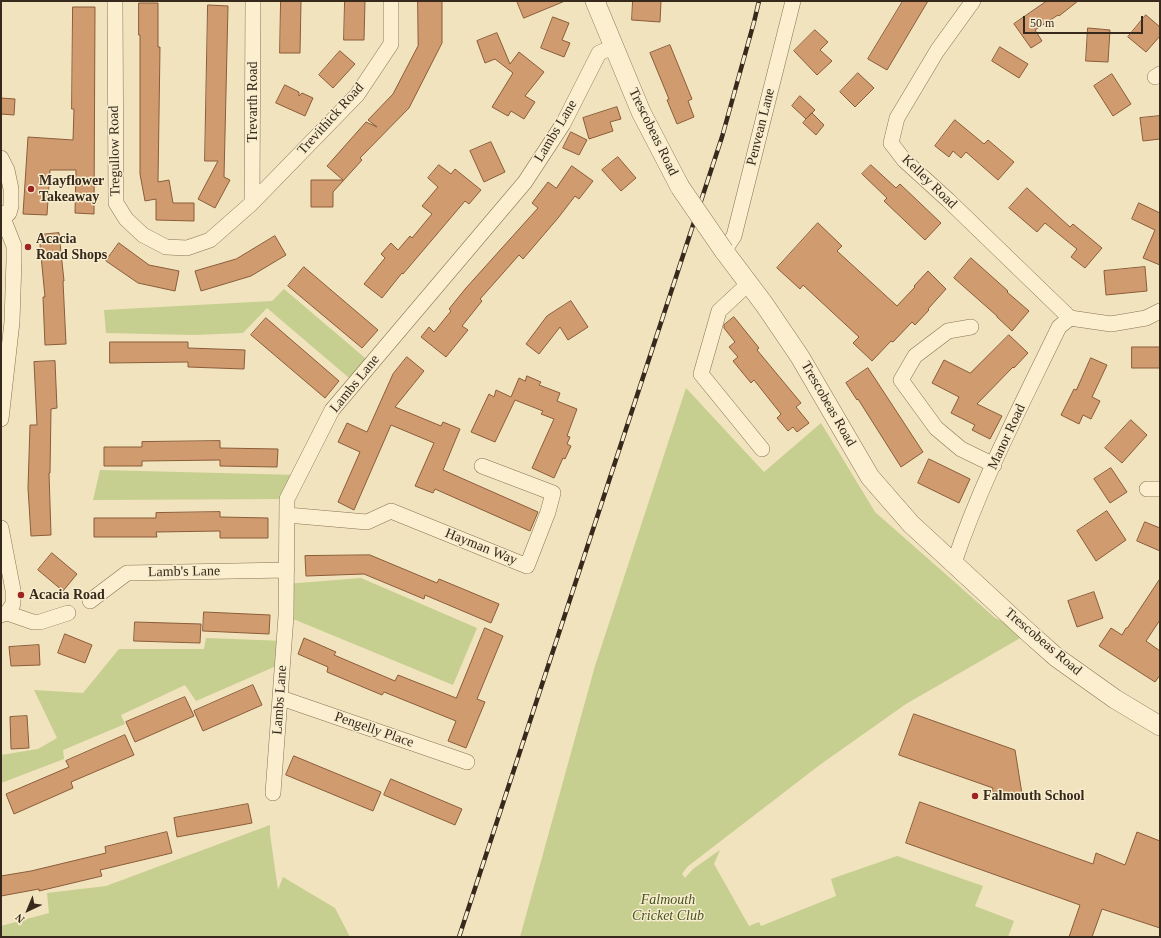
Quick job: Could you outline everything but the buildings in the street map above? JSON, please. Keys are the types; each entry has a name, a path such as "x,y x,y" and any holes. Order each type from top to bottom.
{"street":[{"name":"Tregullow Road","path":"115,1 116,203 126,219 142,235 166,247 187,248 210,240 252,203"},
{"name":"Trevarth Road","path":"252,203 253,1"},
{"name":"Trevithick Road","path":"252,203 357,95 391,44 391,1"},
{"name":"Trescobeas Road","path":"594,1 641,112 680,187 800,357 870,477 911,524 1056,657 1115,699 1160,726"},
{"name":"Penvean Lane","path":"724,251 734,236 794,1"},
{"name":"Kelley Road","path":"973,1 937,51 897,118 891,142 904,160 948,200 1070,318"},
{"name":"Lambs Lane","path":"273,793 286,616 287,499 332,410 525,182 563,124 599,53 613,47"},
{"path":"1,158 7,170 11,189 11,206 9,213 2,215 14,246 12,322 1,418"},
{"path":"748,284 719,311 701,374 762,449"},
{"path":"1070,318 1111,324 1146,318 1160,311"},
{"name":"Manor Road","path":"954,563 964,534 994,465 1059,327 1070,318"},
{"path":"971,327 948,331 915,356 901,380 936,428 961,449 994,465"},
{"name":"Hayman Way","path":"287,515 367,522 391,511 527,566 548,512 553,493 482,466"},
{"path":"1,528 13,590 13,604 4,614 33,622 40,622 68,613"},
{"name":"Lamb's Lane","path":"90,600 127,573 287,570"},
{"name":"Pengelly Place","path":"280,698 467,762"}],"green space":[{"path":"284,289 371,363 355,383 267,308 243,333 194,335 106,333 104,310 272,301"},
{"name":"Falmouth Cricket Club","path":"686,388 764,472 821,423 875,512 995,618 1029,633 906,704 821,764 687,867 682,874 685,878 693,869 720,850 714,864 749,926 759,922 761,926 836,896 831,879 897,856 983,886 975,906 1014,921 1008,937 520,937 595,666"},
{"path":"100,470 299,475 287,499 93,500"},
{"path":"361,578 477,628 453,685 286,616 286,584"},
{"path":"206,638 285,641 283,663 196,701 185,685 121,715 125,724 63,750 64,759 1,783 1,755 38,749 57,738 34,690 83,693 119,649 204,649"},
{"path":"270,825 278,890 283,877 335,908 350,937 1,937 1,926 49,913 47,893 106,886"}],"railway":[{"path":"459,937 722,137 759,1"}],"place":[{"name":"Mayflower Takeaway","path":"31,189"},
{"name":"Acacia Road Shops","path":"28,247"},
{"name":"Acacia Road","path":"21,595"},
{"name":"Falmouth School","path":"975,796"}]}
